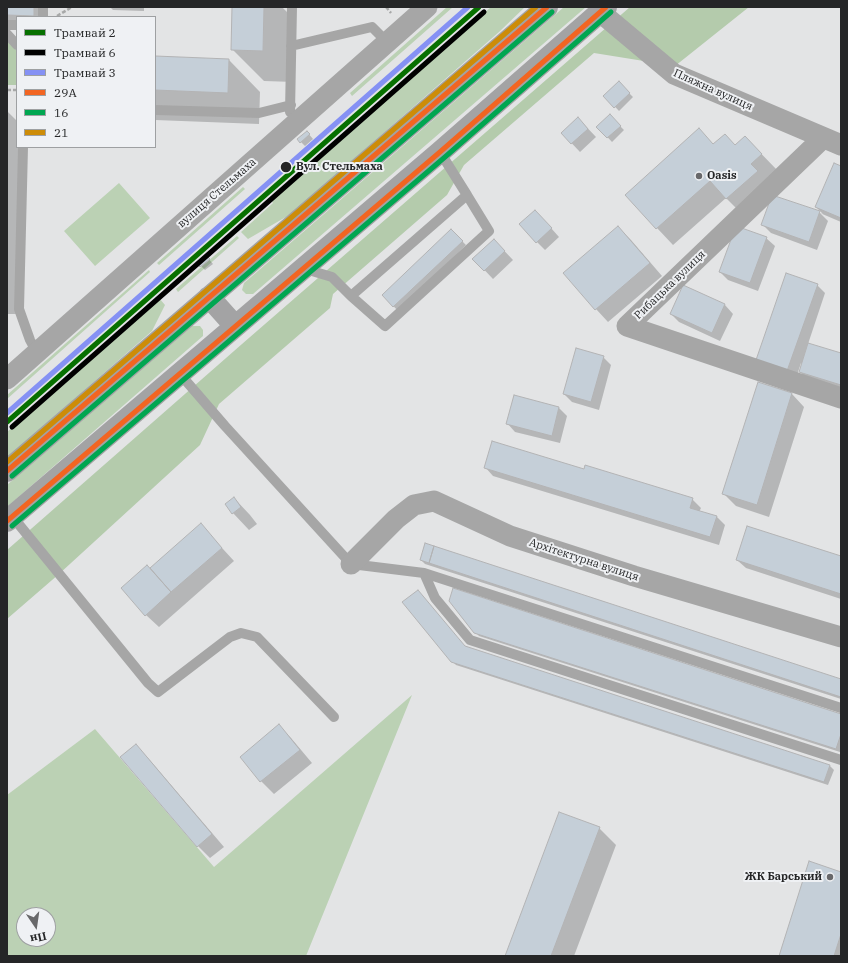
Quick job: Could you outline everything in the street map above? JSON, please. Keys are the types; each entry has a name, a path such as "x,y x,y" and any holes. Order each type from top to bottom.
{"highway":[{"path":"7,471 547,7"},
{"path":"10,518 440,152 603,10"},
{"path":"209,297 235,326"}],"street":[{"name":"вулиця Стельмаха","path":"7,379 425,8"},
{"name":"Пляжна вулиця","path":"603,10 674,74 832,141"},
{"name":"Рибацька вулиця","path":"832,141 627,326 841,398"},
{"name":"Архітектурна вулиця","path":"351,564 396,519 414,505 434,501 510,536 634,576 841,637"}],"lane":[{"path":"290,128 292,7"},
{"path":"292,46 372,27 387,42"},
{"path":"7,34 16,44"},
{"path":"156,110 259,114 290,106"},
{"path":"23,148 19,309 30,340 37,353"},
{"path":"302,268 332,278 385,326 489,231 440,152"},
{"path":"352,296 467,195"},
{"path":"180,374 225,426 351,564 424,573 841,708"},
{"path":"10,518 148,683 158,692 230,637 241,633 256,637 334,717"},
{"path":"424,573 435,598 470,640 840,759"}],"path":[{"path":"57,16 72,7"}],"green space":[{"path":"447,7 453,7 352,96 350,93"},
{"path":"491,7 525,7 499,32 291,214 248,239 241,232 273,203 271,200"},
{"path":"564,7 586,7 253,294 246,294 242,290 244,283"},
{"path":"630,7 749,7 675,66 594,53 464,165 447,195 333,294 330,308 219,404 200,445 59,574 7,619 7,550"},
{"path":"7,39 16,50 16,85 7,85"},
{"path":"119,183 150,218 95,266 64,231"},
{"path":"243,187 245,189 159,265 157,263"},
{"path":"237,236 239,238 178,292 176,289"},
{"path":"149,270 150,272 7,399 7,395"},
{"path":"159,298 165,305 152,331 7,458 7,432"},
{"path":"192,326 200,326 203,330 203,336 7,507 7,485"},
{"path":"412,695 306,956 7,956 7,795 95,729 214,867"}],"building":[{"path":"7,7 34,7 34,16 7,15"},
{"path":"232,7 264,7 263,51 231,50"},
{"path":"156,56 229,59 228,93 156,90"},
{"path":"619,81 630,93 614,108 603,96"},
{"path":"610,114 621,126 607,138 596,127"},
{"path":"578,117 588,129 571,144 561,133"},
{"name":"Oasis","path":"699,128 713,144 725,134 735,145 745,136 762,154 751,164 758,171 726,199 710,181 656,229 625,195"},
{"path":"307,131 310,134 300,143 297,139"},
{"path":"834,163 841,166 841,218 815,207"},
{"path":"772,195 820,211 809,242 761,225"},
{"path":"535,210 552,228 536,243 519,224"},
{"path":"618,226 650,263 595,310 563,273"},
{"path":"736,226 767,237 750,283 719,272"},
{"path":"451,229 463,241 393,307 382,295"},
{"path":"494,239 505,251 484,271 472,259"},
{"path":"207,256 210,259 200,267 197,264"},
{"path":"786,273 818,284 787,371 756,360"},
{"path":"683,285 725,304 712,333 670,314"},
{"path":"808,343 841,353 841,385 799,372"},
{"path":"576,348 604,356 591,402 563,394"},
{"path":"758,382 792,393 757,505 722,494"},
{"path":"514,395 559,407 552,436 506,424"},
{"path":"492,441 584,469 585,465 693,498 690,508 717,516 710,537 484,468"},
{"path":"234,497 241,507 232,514 225,504"},
{"path":"201,523 222,548 171,592 150,568"},
{"path":"747,526 841,556 841,594 736,560"},
{"path":"425,543 434,546 429,563 420,560"},
{"path":"434,546 841,679 841,697 429,563"},
{"path":"147,565 171,592 145,616 121,588"},
{"path":"453,588 841,714 841,734 836,749 474,633 449,601"},
{"path":"418,590 465,646 830,765 824,782 451,662 402,602"},
{"path":"279,724 300,750 260,782 240,757"},
{"path":"136,744 212,834 197,847 120,757"},
{"path":"559,812 600,827 551,956 505,956"},
{"path":"809,861 841,872 841,934 834,956 779,956"}],"tram line":[{"name":"3","path":"7,413 468,7"},
{"name":"2","path":"7,422 479,7"},
{"name":"6","path":"12,427 484,12"}],"transit line":[{"name":"21","path":"7,462 536,7"},
{"name":"29А","path":"7,471 547,7"},
{"name":"29А","path":"7,521 440,152 606,7"},
{"name":"16","path":"12,476 552,12"},
{"name":"16","path":"12,526 445,157 611,12"}],"place":[{"name":"Вул. Стельмаха","path":"286,167"},
{"name":"Oasis","path":"699,176"},
{"name":"ЖК Барський","path":"830,877"}]}
